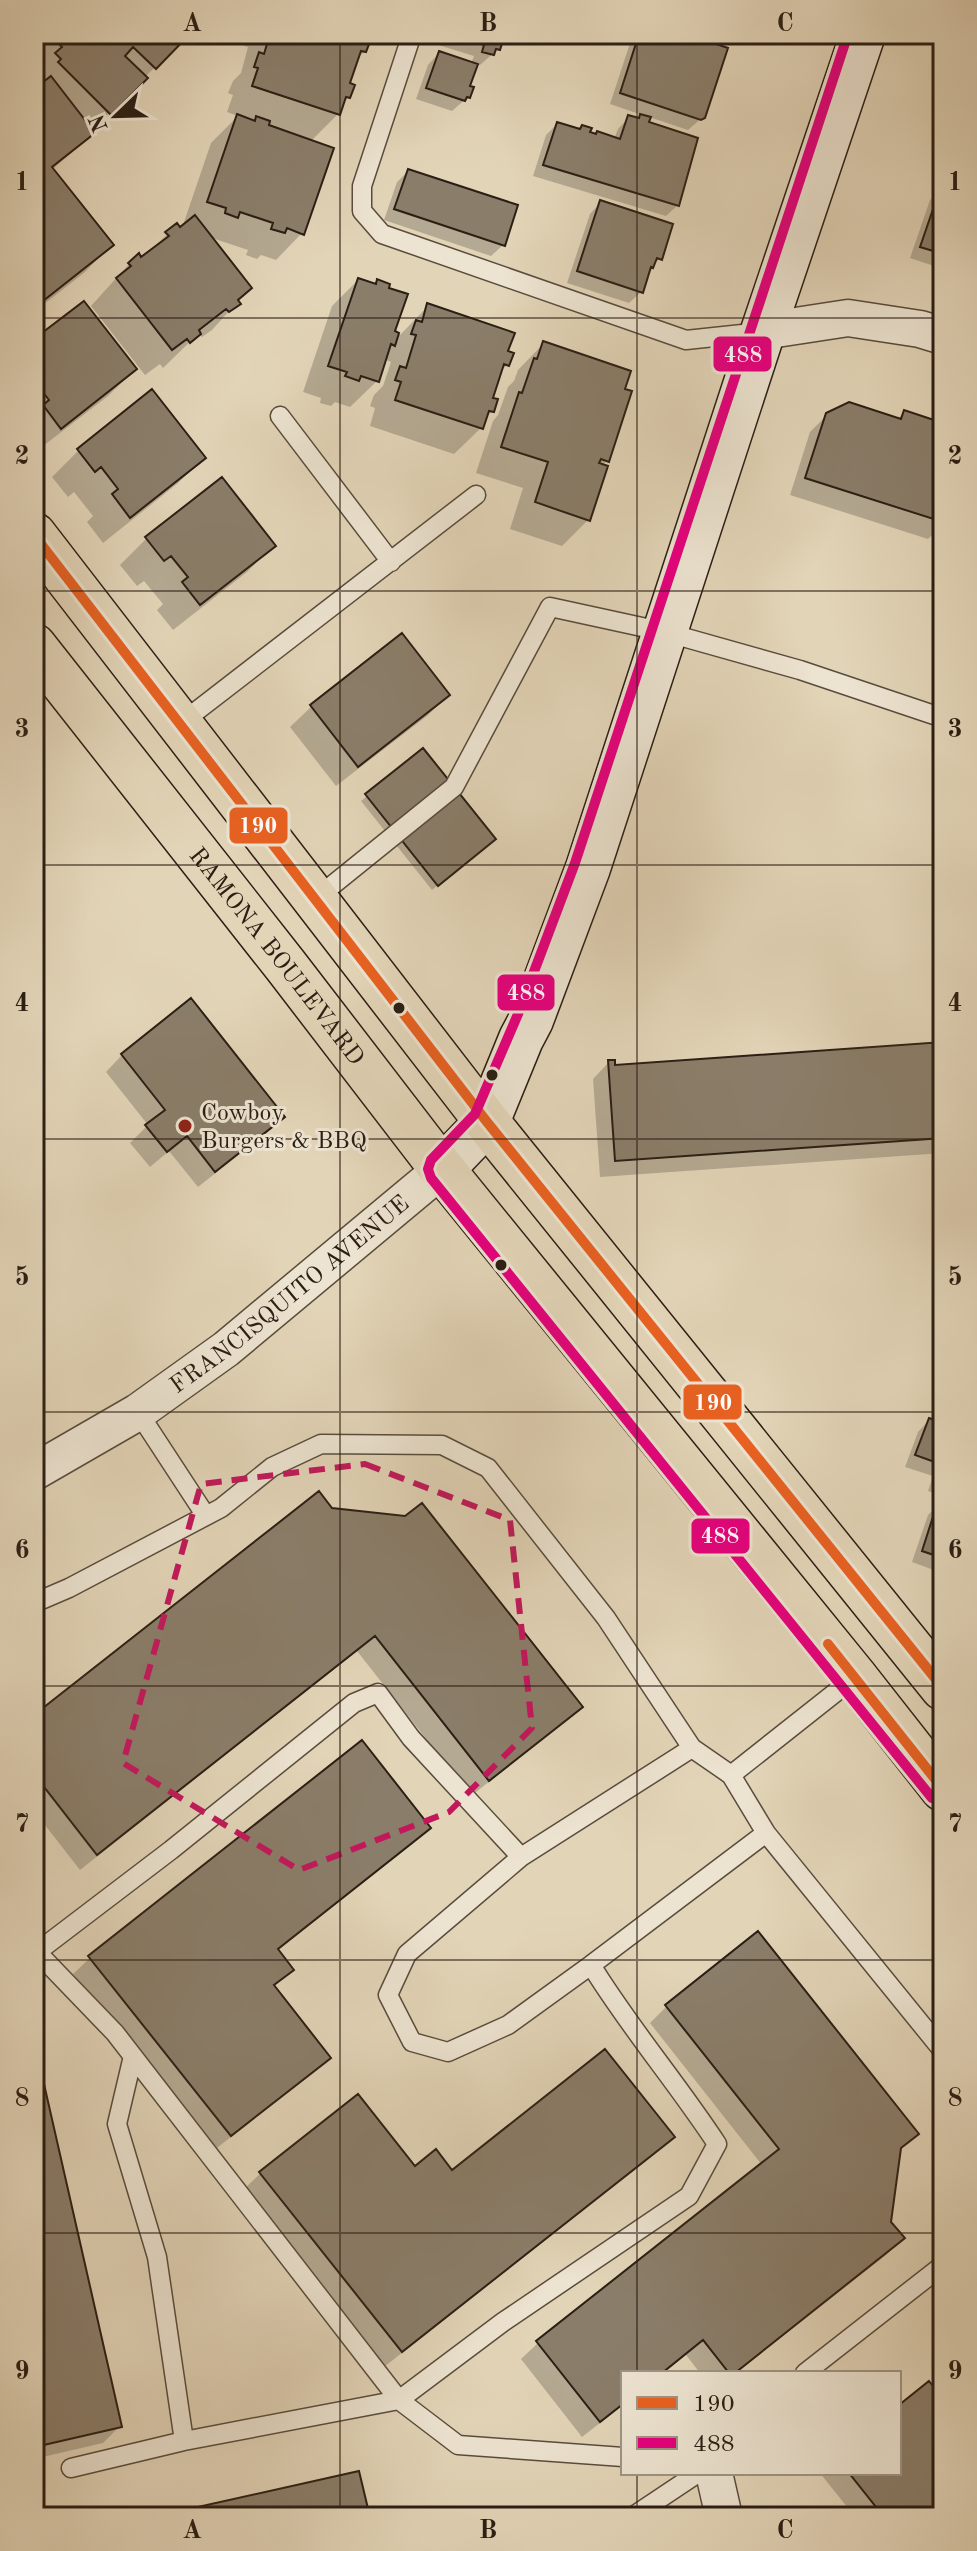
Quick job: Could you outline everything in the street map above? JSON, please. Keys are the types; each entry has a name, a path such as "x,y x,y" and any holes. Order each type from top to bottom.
{"main road":[{"path":"34,535 487,1122 943,1688"},
{"name":"RAMONA BOULEVARD","path":"34,646 442,1169 943,1789"}],"street":[{"name":"FRANCISQUITO AVENUE","path":"34,1472 138,1412 226,1349 442,1169 487,1122 531,1020 588,868 863,34"},
{"path":"763,331 848,318 920,329 943,336"},
{"path":"714,2475 724,2517"}],"lane":[{"path":"412,34 362,186 362,211 382,234 686,340 763,331"},
{"path":"280,416 391,562"},
{"path":"181,723 476,495"},
{"path":"314,900 454,787 550,607 665,632 800,670 943,718"},
{"path":"138,1412 206,1516"},
{"path":"34,1603 69,1588 221,1508 272,1467 321,1444 442,1445 488,1468 606,1618 692,1748 731,1775 766,1833 943,2051"},
{"path":"731,1775 855,1677"},
{"path":"521,1857 411,1738 378,1693 354,1703 171,1850 36,1952 115,2033 399,2400 458,2445 621,2457"},
{"path":"692,1748 521,1857 407,1954 388,1995 412,2042 448,2052 508,2025 766,1833"},
{"path":"71,2468 184,2441 399,2400 503,2322 689,2196 717,2144 621,2014 591,1965"},
{"path":"133,2056 117,2124 157,2257 184,2441"},
{"path":"808,2371 943,2265"},
{"path":"632,2517 695,2475"}],"highlighted area":[{"path":"365,1464 510,1520 532,1728 449,1812 299,1870 123,1763 201,1484"}],"building":[{"path":"49,34 190,34 156,69 133,47 125,56 148,78 111,115 58,62 61,59 55,53 62,47"},
{"path":"270,34 367,34 366,37 371,39 366,52 361,51 350,83 355,85 350,98 346,97 340,115 252,86 259,52 264,54"},
{"path":"450,34 505,34 500,50 496,49 494,55 482,52 484,45"},
{"path":"639,34 687,34 728,48 705,118 701,120 620,93"},
{"path":"439,51 478,64 470,86 474,87 470,98 467,97 465,101 426,88"},
{"path":"51,76 95,133 52,167 114,245 43,301 34,289 34,89"},
{"path":"237,114 255,121 256,116 270,121 269,125 334,148 304,235 287,228 285,233 271,229 273,223 240,212 238,218 225,213 226,208 207,202"},
{"path":"640,114 651,117 649,122 698,138 679,206 543,165 557,122 580,129 582,125 592,128 590,132 596,134 597,131 620,139 628,115 639,118"},
{"path":"408,169 518,205 505,246 394,209"},
{"path":"943,187 943,254 920,247"},
{"path":"600,200 673,224 662,260 657,258 651,267 643,293 577,271"},
{"path":"195,215 252,288 238,300 241,304 229,312 226,309 199,330 201,334 190,343 187,339 172,350 116,278 131,266 128,263 139,253 141,257 169,236 165,232 177,223 180,227"},
{"path":"358,278 376,284 377,279 390,284 389,288 408,294 395,331 399,333 395,346 391,344 379,382 361,376 359,381 345,376 347,372 328,366"},
{"path":"84,301 137,369 61,429 43,405 49,400 34,381 34,339"},
{"path":"427,303 515,333 508,351 514,353 509,366 504,364 493,398 498,399 494,412 489,411 483,429 395,400 401,382 395,380 400,366 406,368 416,335 411,334 416,320 422,322"},
{"path":"543,341 631,371 625,389 632,391 609,462 601,459 599,463 608,466 590,521 535,502 548,462 501,447 519,392 522,393"},
{"path":"152,389 206,458 130,518 112,494 118,489 101,467 95,472 77,449"},
{"path":"849,402 901,419 904,410 943,423 943,522 805,478 826,413"},
{"path":"222,477 276,546 200,605 182,582 188,577 171,556 164,561 145,537"},
{"path":"402,633 450,695 358,767 310,705"},
{"path":"423,748 496,839 438,886 365,794"},
{"path":"191,998 285,1117 215,1172 187,1136 167,1152 145,1125 165,1110 121,1054"},
{"path":"943,1042 943,1138 615,1161 608,1060 615,1060 615,1065"},
{"path":"929,1418 943,1423 943,1465 915,1455"},
{"path":"319,1491 332,1508 405,1516 422,1503 583,1707 489,1781 375,1636 97,1855 34,1774 34,1715"},
{"path":"938,1501 943,1503 943,1558 922,1551"},
{"path":"362,1740 431,1828 278,1949 294,1970 274,1985 331,2058 231,2136 88,1956"},
{"path":"758,1931 919,2134 901,2148 891,2222 905,2238 738,2371 727,2371 703,2340 664,2371 621,2371 621,2406 600,2422 536,2341 779,2149 665,2005"},
{"path":"34,2040 122,2427 35,2447 34,2442"},
{"path":"605,2049 675,2137 402,2352 259,2172 358,2094 415,2166 436,2149 452,2170"},
{"path":"929,2381 943,2399 943,2517 884,2517 851,2475 901,2475 901,2403"},
{"path":"359,2471 370,2517 153,2517"}],"transit line":[{"name":"488","path":"848,34 575,863 518,1014 475,1114 431,1160 428,1169 431,1178 932,1798"},
{"name":"190","path":"34,535 487,1122 943,1688"},
{"name":"190","path":"828,1644 943,1789"}],"place":[{"name":"Cowboy Burgers & BBQ","path":"185,1126"}]}
